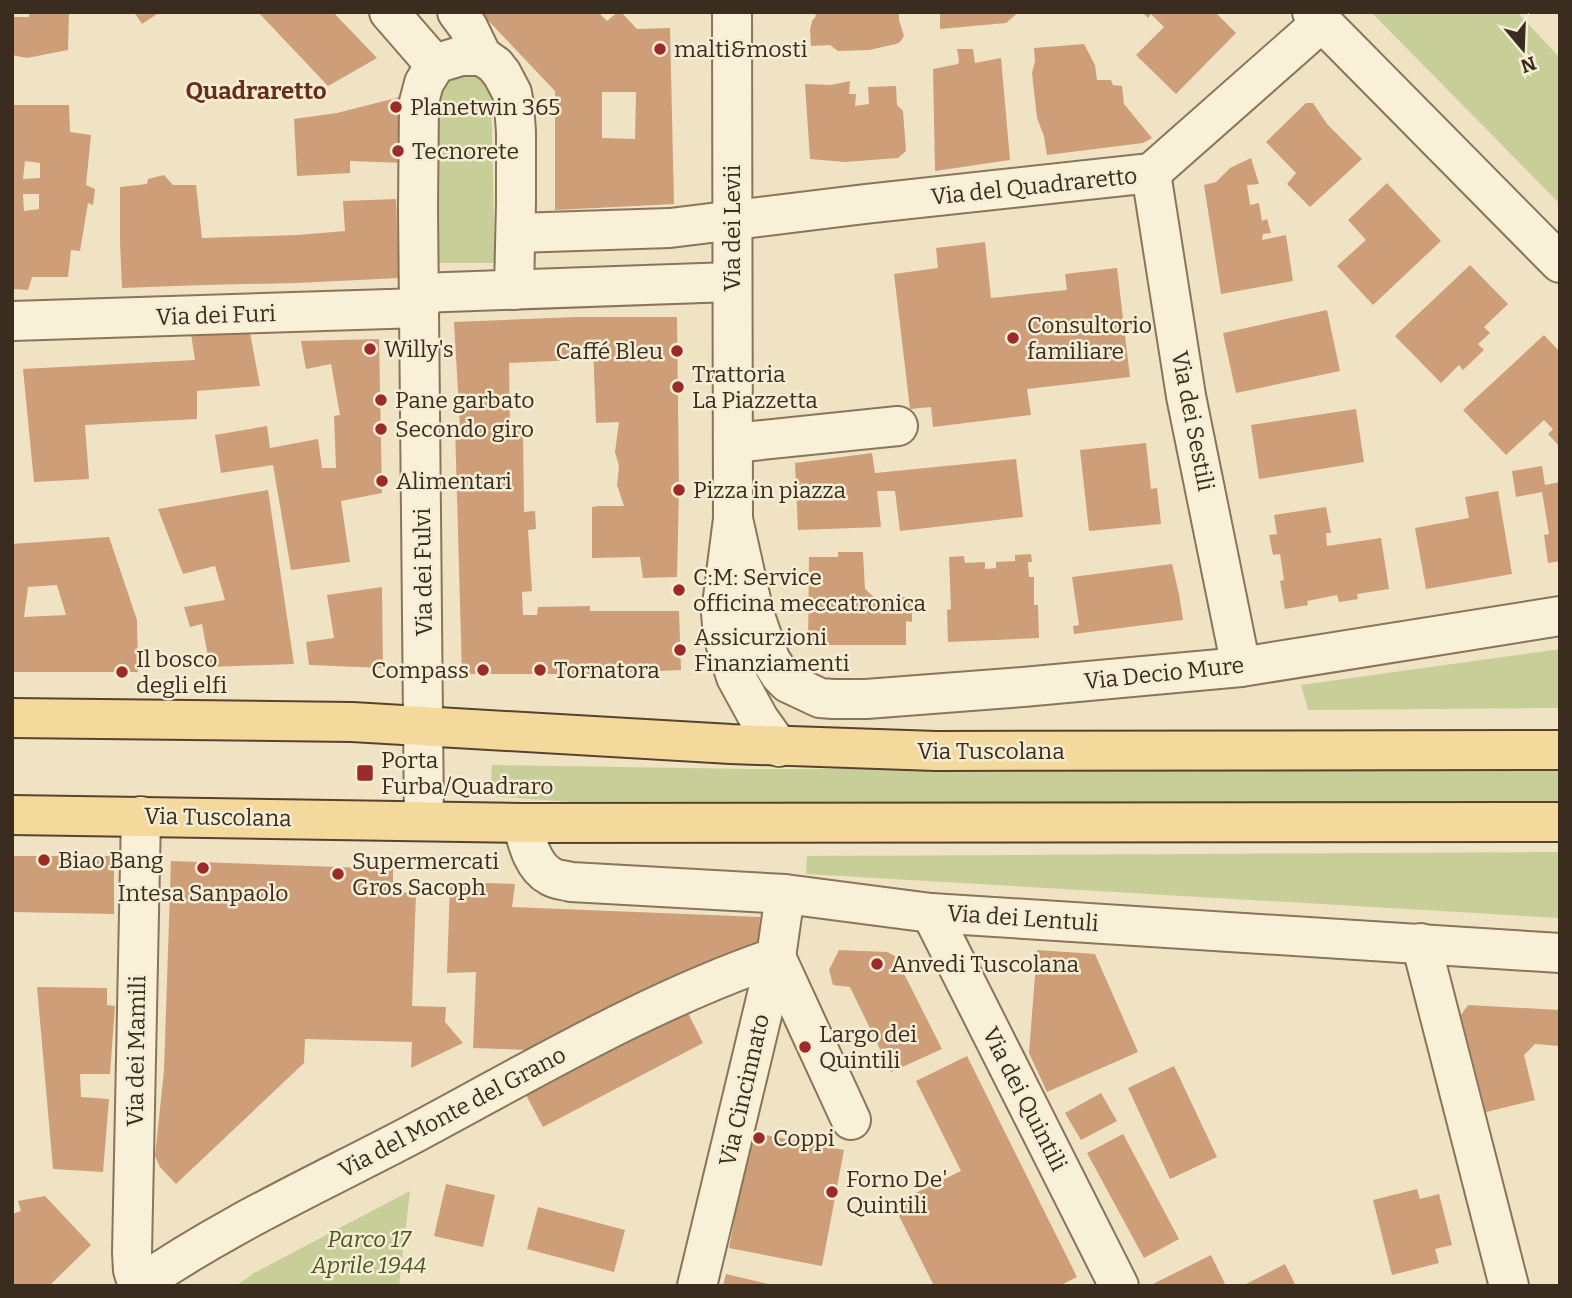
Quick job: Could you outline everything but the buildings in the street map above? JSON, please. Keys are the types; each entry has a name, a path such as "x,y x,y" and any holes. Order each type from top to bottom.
{"main road":[{"name":"Via Tuscolana","path":"12,719 352,722 779,747 936,751 1560,750"},
{"name":"Via Tuscolana","path":"12,814 522,823 1560,822"}],"street":[{"path":"389,12 435,65 461,56 482,56"},
{"path":"457,12 468,27 482,56 495,65 512,93 516,132 514,290"},
{"name":"Via dei Levii","path":"732,12 733,519 721,613 723,636 736,677 759,719 779,747"},
{"path":"1317,17 1560,263"},
{"name":"Via del Quadraretto","path":"516,233 651,229 1151,173 1317,17"},
{"name":"Via dei Fulvi","path":"424,725 419,102 424,83 435,65"},
{"name":"Via dei Sestili","path":"1151,173 1186,396 1241,667"},
{"name":"Via dei Furi","path":"12,321 420,301 514,290 731,282"},
{"path":"733,443 898,426"},
{"name":"Via dei Levii","path":"733,519 754,613 775,669"},
{"name":"Via Decio Mure","path":"775,669 789,682 808,693 820,698 849,700 1241,667 1560,616"},
{"path":"424,725 424,821"},
{"name":"Via dei Mamili","path":"138,1286 132,1253 141,816"},
{"name":"Via dei Lentuli","path":"522,823 535,862 544,872 550,877 576,882 785,894 931,913 1560,953"},
{"name":"Via Cincinnato","path":"697,1286 776,957 785,894"},
{"name":"Via dei Quintili","path":"931,913 1119,1286"},
{"path":"1421,943 1509,1286"},
{"path":"776,957 850,1120"},
{"name":"Via del Monte del Grano","path":"138,1286 171,1263 240,1223 645,1011 700,985 776,957"}],"green space":[{"path":"1371,12 1517,12 1560,58 1560,204"},
{"path":"471,69 491,94 495,263 436,263 440,89 449,73"},
{"path":"1560,649 1560,708 1308,710 1301,685"},
{"path":"492,765 749,769 1560,768 1560,803 613,805 490,796"},
{"path":"1560,852 1560,918 806,874 807,856"},
{"name":"Parco 17 Aprile 1944","path":"410,1191 399,1286 236,1286 254,1273"}],"place":[{"name":"malti&mosti","path":"660,49"},
{"name":"Planetwin 365","path":"396,107"},
{"name":"Tecnorete","path":"398,151"},
{"name":"Consultorio familiare","path":"1013,338"},
{"name":"Willy's","path":"370,349"},
{"name":"Caffé Bleu","path":"677,351"},
{"name":"Trattoria La Piazzetta","path":"678,387"},
{"name":"Pane garbato","path":"381,400"},
{"name":"Secondo giro","path":"381,429"},
{"name":"Alimentari","path":"382,481"},
{"name":"Pizza in piazza","path":"679,490"},
{"name":"C:M: Service officina meccatronica","path":"679,590"},
{"name":"Assicurzioni Finanziamenti","path":"680,650"},
{"name":"Compass","path":"483,670"},
{"name":"Tornatora","path":"540,670"},
{"name":"Il bosco degli elfi","path":"122,672"},
{"name":"Porta Furba/Quadraro","path":"365,773"},
{"name":"Biao Bang","path":"44,860"},
{"name":"Intesa Sanpaolo","path":"203,868"},
{"name":"Supermercati Gros Sacoph","path":"338,874"},
{"name":"Anvedi Tuscolana","path":"877,964"},
{"name":"Largo dei Quintili","path":"805,1047"},
{"name":"Coppi","path":"759,1138"},
{"name":"Forno De' Quintili","path":"832,1192"}],"district":[{"name":"Quadraretto","path":"256,91"}]}
